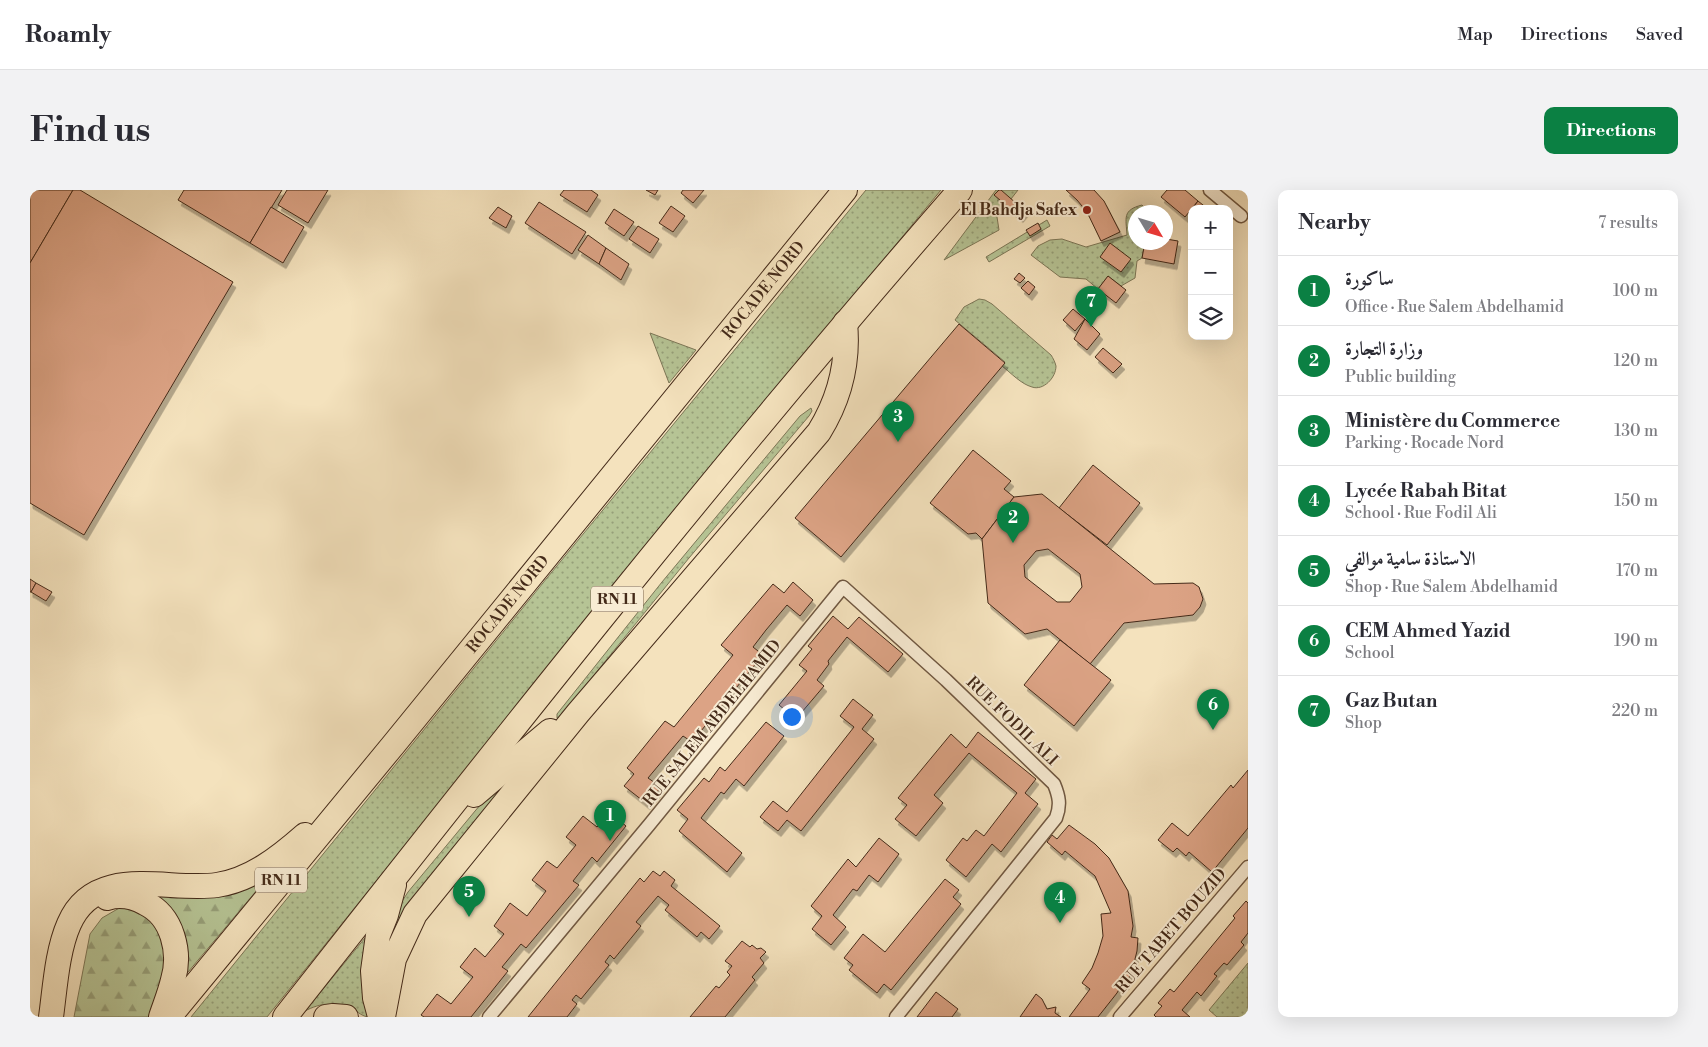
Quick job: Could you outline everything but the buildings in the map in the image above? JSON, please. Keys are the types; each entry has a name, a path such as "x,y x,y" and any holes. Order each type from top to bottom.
{"highway":[{"name":"ROCADE NORD","path":"169,1017 845,190"},
{"name":"RN 11","path":"285,1017 617,599 846,323 960,190"},
{"path":"382,1017 394,959 415,914 578,713 819,432 828,417 841,385 846,353 846,323"},
{"path":"434,828 552,730 578,713"},
{"path":"51,1017 64,937 77,910 88,900 114,886 148,883 201,886 226,883 250,875 289,849 394,744"},
{"path":"382,1017 375,998 373,971 378,935 397,876"},
{"path":"60,1017 71,953 81,922 90,909 99,902 110,897 122,896 135,898 158,912 168,923 172,934 176,950 174,979 161,1017"},
{"path":"326,1017 346,1017"}],"street":[{"path":"1210,190 1241,216"},
{"name":"RUE SALEM ABDELHAMID","path":"489,1017 649,826 844,587"},
{"name":"RUE FODIL ALI","path":"844,587 946,680 1054,784 1060,808 1056,818 896,1017"},
{"name":"RUE TABET BOUZID","path":"1120,1017 1248,867"}],"green space":[{"path":"866,190 941,190 605,596 267,1017 191,1017 547,578"},
{"path":"996,190 1018,190 997,217 999,230 944,260"},
{"path":"1128,212 1128,250 1144,250 1142,258 1137,261 1135,278 1121,286 1108,276 1098,289 1086,279 1060,277 1031,255 1038,246 1050,240 1062,239 1086,247 1127,235"},
{"path":"1047,220 1050,226 989,262 986,257"},
{"path":"979,299 992,304 1051,355 1056,366 1054,375 1048,382 1036,388 1020,381 1002,366 1005,362 955,320 964,307"},
{"path":"650,333 696,350 669,383"},
{"path":"811,408 812,411 809,416 689,558 560,717 557,718 557,714 662,582 800,416"},
{"path":"509,770 521,773 400,927 395,926 393,921 396,911 408,892"},
{"path":"273,871 183,978 145,892"},
{"path":"121,907 141,909 155,920 168,956 155,1009 148,1017 74,1017 90,934 102,918"},
{"path":"374,927 370,1017 346,1006 334,1004 316,1006 305,1011"},
{"path":"1248,963 1248,1017 1217,1017 1209,1010"}],"place":[{"name":"El Bahdja Safex","path":"1087,210"},
{"name":"Gaz Butan","path":"1091,327"},
{"name":"Ministère du Commerce","path":"898,442"},
{"name":"وزارة التجارة","path":"1013,543"},
{"name":"CEM Ahmed Yazid","path":"1213,730"},
{"name":"ساكورة","path":"610,841"},
{"name":"الاستاذة سامية موالفي","path":"469,917"},
{"name":"Lycée Rabah Bitat","path":"1060,923"}]}
